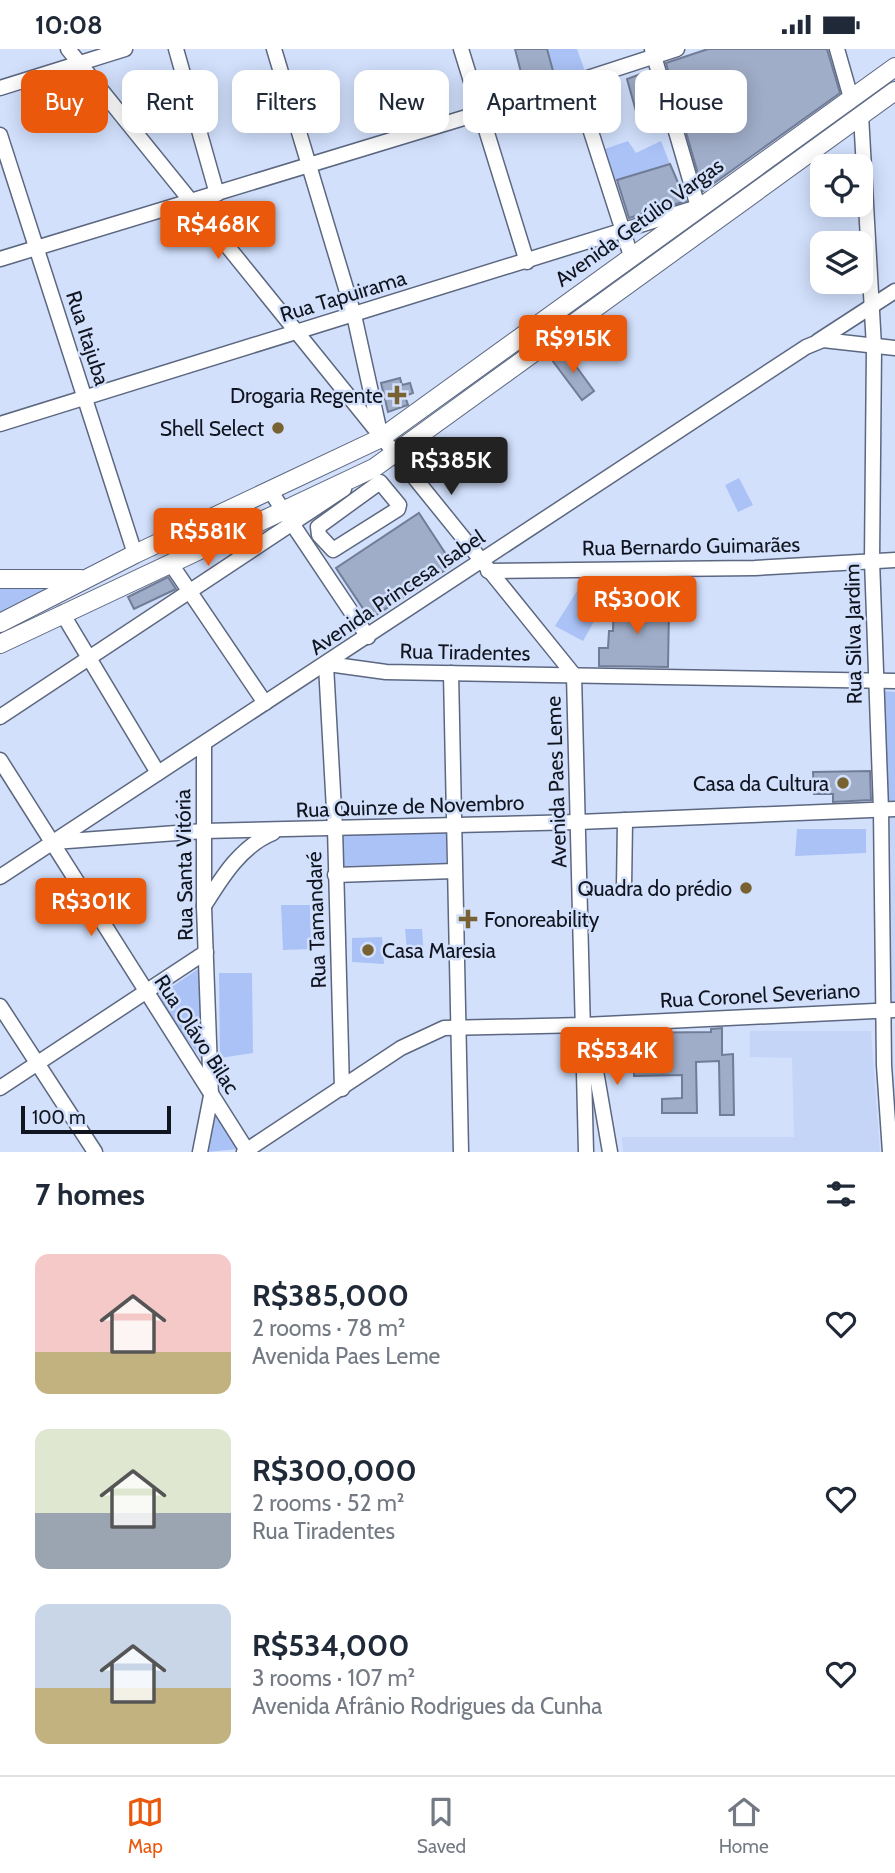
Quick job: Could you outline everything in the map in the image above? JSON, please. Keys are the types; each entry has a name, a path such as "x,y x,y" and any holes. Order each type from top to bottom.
{"main road":[{"name":"Avenida Getúlio Vargas","path":"0,623 135,554 382,438 574,296 895,67"},
{"path":"846,101 829,119 831,125 837,127 862,115 888,84 881,81 866,87"},
{"name":"Avenida Getúlio Vargas","path":"0,644 172,563 288,519 374,468 895,91"},
{"path":"574,296 566,309 569,318 573,320 586,314"},
{"path":"519,337 530,333 540,339 530,355"},
{"path":"98,596 109,583 107,569"},
{"path":"0,579 88,579"}],"street":[{"name":"Avenida Paes Leme","path":"68,49 574,675 586,1023"},
{"path":"76,49 80,64"},
{"path":"0,88 125,49"},
{"path":"176,49 217,194"},
{"path":"274,49 354,315 382,438"},
{"path":"461,49 467,70"},
{"path":"607,70 653,53 677,49"},
{"path":"837,49 846,101"},
{"path":"653,53 698,207"},
{"name":"Rua Silva Jardim","path":"862,115 874,347 872,560 875,680 888,810 890,1010 884,1065 890,1152"},
{"path":"0,259 463,118"},
{"path":"486,133 527,262"},
{"path":"591,133 631,256"},
{"name":"Rua Itajuba","path":"0,135 135,554"},
{"name":"Rua Tapuirama","path":"0,424 698,207"},
{"name":"Avenida Princesa Isabel","path":"0,877 265,703 484,566 895,291"},
{"name":"Avenida Princesa Isabel","path":"817,341 832,340 895,348"},
{"path":"0,717 191,591 288,519 335,495 374,468"},
{"path":"380,482 399,505 398,509 337,550 319,535 318,527 380,482"},
{"path":"271,492 368,637"},
{"path":"335,495 343,509"},
{"path":"305,544 319,535"},
{"name":"Rua Bernardo Guimarães","path":"484,566 755,568 895,560"},
{"path":"172,563 265,703"},
{"path":"62,613 158,773"},
{"name":"Rua Tiradentes","path":"327,665 355,670 451,673 895,681"},
{"name":"Rua Tamandaré","path":"327,665 335,828 342,1089"},
{"path":"451,673 454,871 461,1026 461,1152"},
{"name":"Rua Santa Vitória","path":"200,1152 211,1096 204,907 204,745"},
{"name":"Rua Olávo Bilac","path":"0,760 246,1151"},
{"name":"Rua Quinze de Novembro","path":"52,842 204,831 578,822 888,810"},
{"path":"624,888 625,820"},
{"path":"204,907 237,860 263,837 278,831"},
{"path":"335,875 454,871"},
{"path":"0,1088 206,952"},
{"path":"0,1006 95,1152"},
{"name":"Rua Coronel Severiano","path":"246,1151 427,1033 461,1026 890,1010"},
{"path":"586,1023 586,1152"},
{"path":"586,1023 610,1152"}],"shaded area":[{"path":"547,49 577,49 585,70 553,70"},
{"path":"895,73 895,86 455,403 449,396"},
{"path":"628,141 636,153 661,141 670,164 613,181 602,150"},
{"path":"739,478 753,505 738,512 725,485"},
{"path":"0,579 88,579 0,623"},
{"path":"582,583 608,597 583,641 555,626"},
{"path":"883,691 895,692 895,801 887,801"},
{"path":"884,814 895,814 895,1005 888,1006"},
{"path":"797,829 866,829 866,853 795,856"},
{"path":"446,830 446,863 344,866 343,833"},
{"path":"281,905 310,905 311,949 283,950"},
{"path":"405,929 422,929 424,958 408,959"},
{"name":"Casa Maresia","path":"382,937 384,964 352,962 352,938"},
{"path":"201,967 204,1063 157,997"},
{"path":"219,973 252,973 253,1053 220,1058"},
{"path":"750,1031 871,1031 880,1152 623,1152 622,1137 794,1137 792,1058 750,1057"},
{"path":"214,1112 238,1149 207,1152"}],"building":[{"path":"515,49 547,49 553,70 520,70"},
{"path":"708,49 827,49 840,93 703,191 686,133 747,133 747,70 668,70 666,63"},
{"path":"635,76 635,107 627,79"},
{"path":"670,164 686,201 629,218 617,180"},
{"path":"565,351 594,391 582,400 552,360"},
{"name":"Drogaria Regente","path":"400,378 402,385 410,383 413,393 405,396 408,405 388,412 381,383"},
{"path":"451,444 464,462 452,470 446,462 440,466 433,458"},
{"path":"419,513 453,565 370,619 336,568"},
{"path":"168,577 176,589 134,609 128,597"},
{"path":"614,595 636,595 636,607 669,608 668,667 599,666 599,648 608,648 609,631 613,631"},
{"name":"Casa da Cultura","path":"870,771 871,800 833,802 833,794 814,794 813,772"},
{"path":"722,1028 722,1055 733,1054 734,1115 720,1115 719,1061 696,1062 697,1113 662,1113 662,1099 682,1098 682,1075 634,1076 634,1061 624,1061 623,1033 711,1032 711,1029"}],"place":[{"name":"Drogaria Regente","path":"397,395"},
{"name":"Shell Select","path":"278,428"},
{"name":"Casa da Cultura","path":"843,783"},
{"name":"Quadra do prédio","path":"746,888"},
{"name":"Fonoreability","path":"468,919"},
{"name":"Casa Maresia","path":"368,950"}]}
